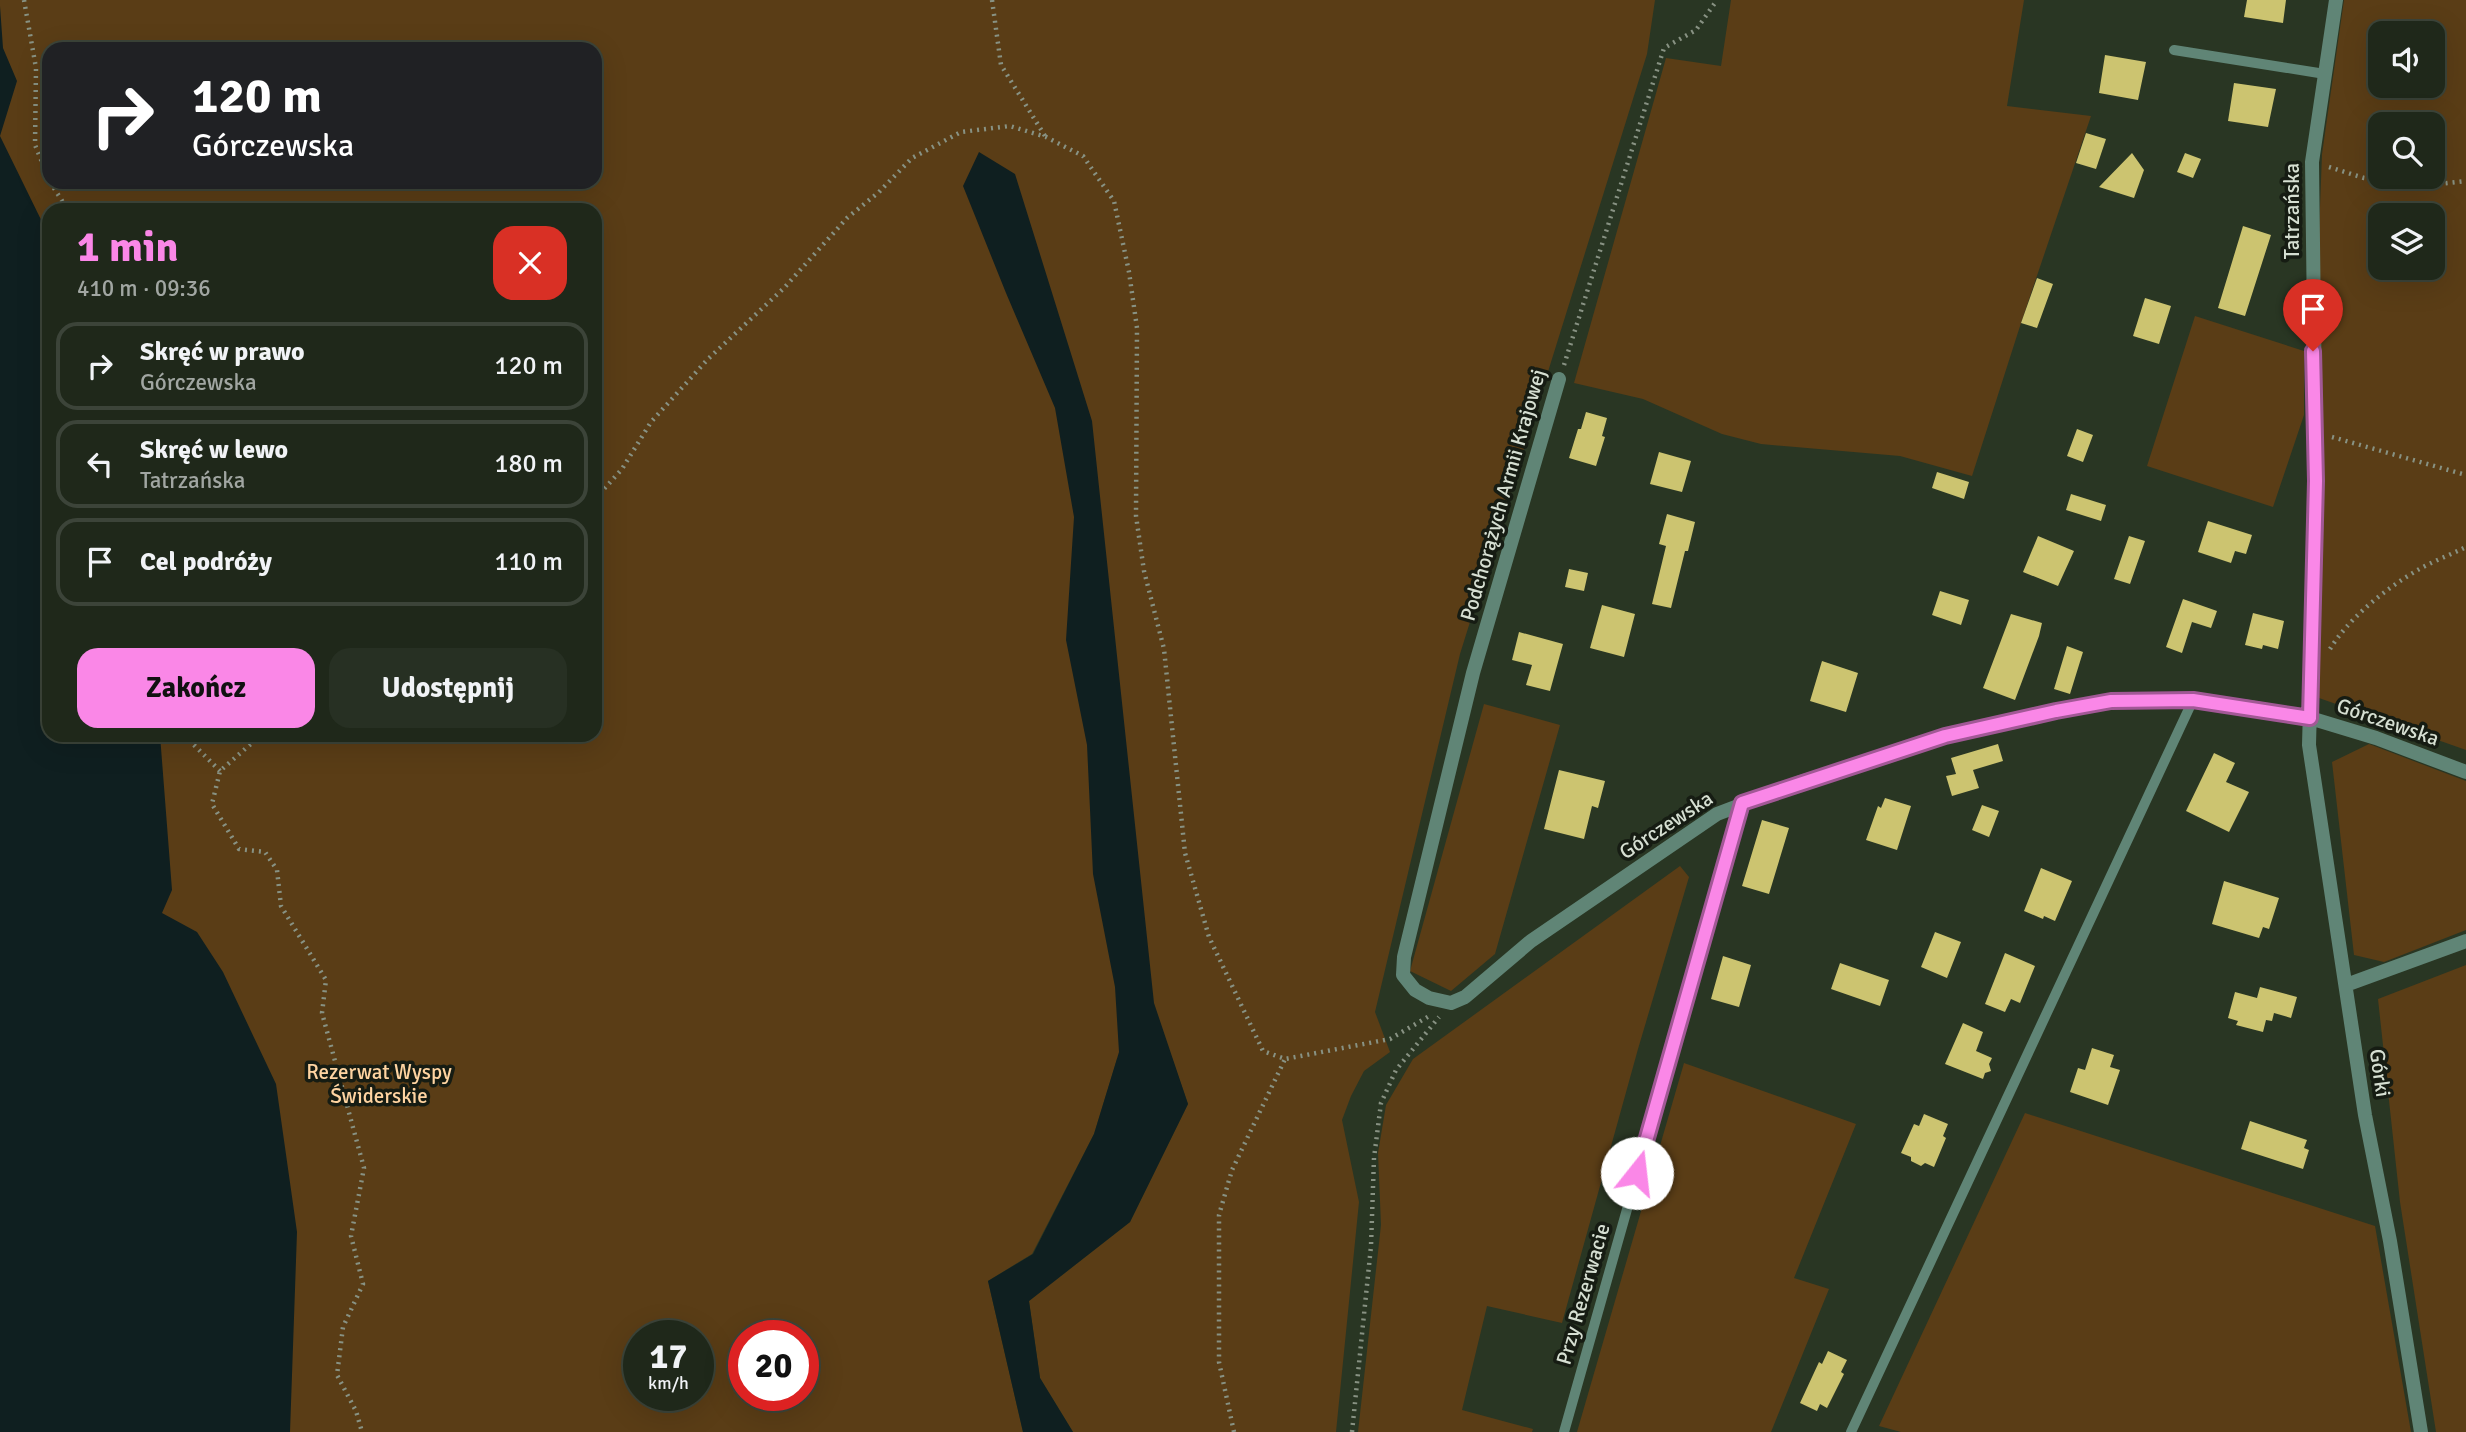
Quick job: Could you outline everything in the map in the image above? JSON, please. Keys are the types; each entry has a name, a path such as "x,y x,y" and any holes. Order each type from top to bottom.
{"street":[{"name":"Tatrzańska","path":"2310,718 2316,481 2312,162 2336,0"},
{"name":"Podchorążych Armii Krajowej","path":"1451,1003 1429,998 1415,990 1403,975 1404,957 1473,673 1559,379"},
{"name":"Górczewska","path":"1451,1003 1465,997 1531,941 1717,814 1742,803 1945,736 2031,716 2111,701 2193,700 2310,718 2376,738 2466,772"},
{"name":"Górki","path":"2310,718 2309,745 2365,1115 2390,1241 2421,1432"},
{"path":"2346,985 2466,942"}],"lane":[{"path":"2174,50 2325,74"},
{"path":"1851,1432 2193,700"},
{"name":"Przy Rezerwacie","path":"1564,1432 1742,803"}],"path":[{"path":"24,0 36,68 35,145 42,161"},
{"path":"992,0 1001,65 1046,137"},
{"name":"Podchorążych Armii Krajowej","path":"1559,379 1664,48 1696,30 1717,0"},
{"path":"602,491 622,469 651,422 708,359 784,288 847,218 912,158 961,132 1010,125 1046,137 1083,156 1114,201 1129,272 1137,328 1136,516 1144,571 1164,649 1185,853 1209,937 1262,1051 1285,1059 1390,1039 1451,1003"},
{"path":"2312,162 2364,178 2420,186 2466,181"},
{"path":"2314,432 2466,475"},
{"path":"2311,680 2337,638 2373,603 2416,570 2466,547"},
{"path":"191,742 220,771"},
{"path":"253,742 220,771 212,804 239,849 265,852 277,870 281,906 326,981 322,1013 364,1168 351,1236 363,1284 343,1327 337,1375 356,1411 362,1432"},
{"path":"1352,1432 1371,1246 1374,1158 1381,1103 1396,1070 1451,1003"},
{"path":"1234,1432 1219,1362 1219,1215 1232,1170 1285,1059"}],"green space":[{"name":"Rezerwat Wyspy Świderskie","path":"0,0 1655,0 1647,54 1460,654 1375,1012 1390,1052 1364,1071 1342,1120 1359,1202 1336,1432 1073,1432 1040,1378 1029,1301 1130,1222 1188,1104 1172,1058 1117,1059 1094,1134 1032,1254 988,1281 1023,1432 0,1432"},
{"path":"1731,0 2024,0 2007,106 2091,116 1972,476 1900,456 1761,444 1722,434 1643,399 1574,383 1666,58 1721,66"},
{"path":"2344,0 2466,0 2466,750 2319,698 2318,260 2322,154"},
{"path":"2195,316 2304,351 2304,415 2273,507 2147,466"},
{"path":"1484,704 1560,725 1495,954 1451,991 1410,971"},
{"path":"2369,744 2466,781 2466,930 2384,962 2354,955 2332,762"},
{"path":"1680,866 1689,877 1562,1323 1487,1306 1462,1410 1533,1429 1532,1432 1358,1432 1381,1225 1378,1153 1386,1105 1413,1059"},
{"path":"2466,965 2466,1432 2436,1432 2400,1202 2378,999"},
{"path":"1684,1063 1856,1124 1794,1278 1829,1289 1771,1432 1577,1432"},
{"path":"2025,1113 2375,1226 2411,1432 1901,1432 1879,1426"}],"shaded area":[{"path":"0,6 3,48 17,81 0,136"},
{"path":"0,136 42,222 42,742 161,742 172,890 162,913 197,932 223,972 276,1084 297,1232 290,1432 0,1432"},
{"path":"979,152 1015,174 1092,421 1154,1003 1188,1104 1130,1222 1029,1301 1040,1378 1073,1432 1023,1432 988,1281 1033,1254 1094,1134 1119,1052 1115,987 1093,874 1087,745 1066,640 1074,517 1055,408 963,186"}],"building":[{"path":"2247,0 2286,0 2283,23 2244,17"},
{"path":"2105,55 2146,62 2138,100 2099,93"},
{"path":"2234,83 2276,89 2268,127 2228,121"},
{"path":"2086,133 2106,139 2096,169 2076,163"},
{"path":"2132,153 2144,170 2134,198 2099,187"},
{"path":"2185,153 2201,159 2193,178 2177,172"},
{"path":"2243,226 2271,235 2245,316 2218,308"},
{"path":"2037,278 2053,284 2037,328 2021,323"},
{"path":"2145,298 2171,306 2159,344 2133,336"},
{"path":"1586,412 1607,418 1602,436 1605,437 1596,466 1569,458"},
{"path":"2077,429 2093,435 2083,462 2067,456"},
{"path":"1659,452 1691,461 1682,492 1650,484"},
{"path":"1937,472 1969,482 1964,499 1932,488"},
{"path":"2071,494 2106,505 2101,521 2066,510"},
{"path":"1667,514 1695,522 1671,608 1652,604 1666,546 1659,544"},
{"path":"2208,521 2252,535 2246,554 2235,551 2231,563 2198,552"},
{"path":"2038,536 2074,551 2058,586 2023,572"},
{"path":"2129,536 2145,541 2130,584 2114,579"},
{"path":"1569,569 1588,573 1584,591 1565,587"},
{"path":"1940,591 1969,600 1961,625 1932,615"},
{"path":"2183,599 2217,611 2211,628 2192,622 2182,653 2166,647"},
{"path":"1602,605 1635,614 1624,657 1590,648"},
{"path":"2253,613 2284,621 2278,649 2263,645 2262,649 2245,645"},
{"path":"2011,614 2042,623 2015,700 1983,688"},
{"path":"1519,632 1563,644 1550,691 1526,685 1532,665 1512,660"},
{"path":"2067,646 2083,652 2070,694 2054,689"},
{"path":"1822,661 1858,673 1846,712 1810,701"},
{"path":"1998,744 2003,761 1973,770 1979,788 1952,796 1946,776 1956,774 1951,758"},
{"path":"2214,753 2235,763 2226,782 2249,792 2229,832 2186,811"},
{"path":"1559,770 1605,781 1598,808 1592,806 1584,839 1544,829"},
{"path":"1885,798 1911,806 1897,850 1866,840 1878,806 1881,808"},
{"path":"1982,805 1999,811 1989,837 1972,830"},
{"path":"1762,820 1789,828 1769,894 1742,886"},
{"path":"2041,868 2072,881 2055,921 2024,911"},
{"path":"2224,881 2279,898 2269,929 2263,927 2259,938 2212,924"},
{"path":"1935,932 1961,942 1947,978 1921,967"},
{"path":"2005,953 2035,966 2020,1003 2011,999 2005,1012 1985,1004"},
{"path":"1723,956 1751,965 1739,1007 1711,999"},
{"path":"1840,963 1889,980 1880,1006 1831,989"},
{"path":"2260,987 2297,997 2291,1018 2274,1013 2272,1021 2266,1020 2263,1032 2236,1025 2238,1021 2228,1018 2235,992 2257,998"},
{"path":"1963,1023 1983,1032 1976,1051 1992,1058 1989,1064 1991,1071 1985,1073 1983,1079 1945,1064"},
{"path":"2092,1048 2114,1055 2110,1067 2120,1070 2108,1105 2070,1092 2078,1068 2085,1070"},
{"path":"1924,1114 1948,1124 1943,1136 1946,1138 1934,1167 1925,1163 1921,1166 1901,1153 1914,1124 1919,1126"},
{"path":"2250,1121 2307,1140 2304,1148 2309,1150 2303,1169 2241,1149"},
{"path":"1828,1351 1847,1360 1841,1372 1844,1374 1827,1408 1820,1404 1817,1411 1800,1403 1819,1362 1822,1364"}],"route":[{"path":"1637,1173 1742,803 1945,736 2111,701 2193,700 2310,718 2316,481 2313,351"}]}
